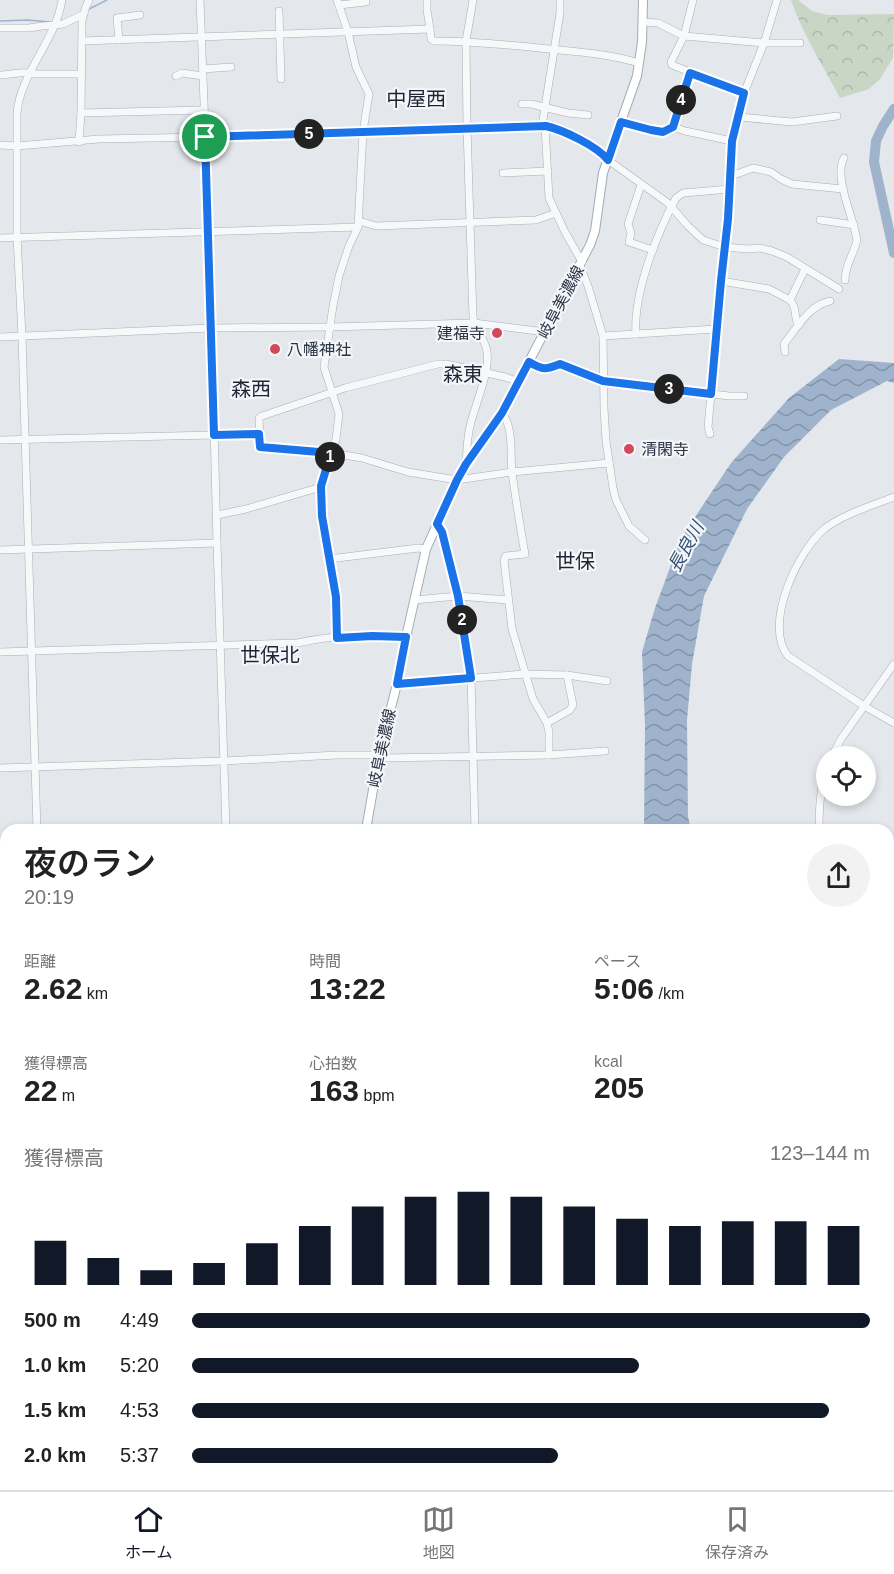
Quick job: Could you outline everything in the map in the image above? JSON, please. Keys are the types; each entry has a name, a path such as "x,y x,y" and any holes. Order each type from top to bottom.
{"main road":[{"name":"岐阜美濃線","path":"367,824 379,755 426,549 457,480 502,413 581,264 595,231 601,187 608,160 637,76 642,42 643,0"}],"street":[{"path":"37,824 17,237 17,106 55,25 62,0"},
{"path":"78,142 84,12 89,0"},
{"path":"200,0 226,824"},
{"path":"427,0 431,39 434,41 466,41 611,55 639,63"},
{"path":"466,464 470,428 485,373 487,349 474,323 466,41 473,0"},
{"path":"560,0 555,50 545,108 549,198 581,264 603,336 603,381 609,463 615,500 629,526 645,540"},
{"path":"693,0 684,36 671,62 672,65 744,93"},
{"path":"710,434 708,427 730,189 732,141 744,93 764,43 777,0"},
{"path":"337,638 336,597 322,516 321,486 336,439 339,414 324,367 339,276 359,224 363,132 369,94 356,67 338,2 366,2"},
{"path":"279,11 281,79"},
{"path":"0,28 29,28 63,24 84,12"},
{"path":"119,40 117,18 140,15"},
{"path":"643,22 658,23 684,36 764,43 800,42"},
{"path":"82,41 430,29"},
{"path":"176,76 182,73 203,73 231,68"},
{"path":"0,75 12,75 16,72 81,74"},
{"path":"673,127 690,73"},
{"path":"522,104 588,115"},
{"path":"81,113 204,110"},
{"path":"739,117 792,122 837,116"},
{"path":"621,122 663,132 673,127 732,141"},
{"path":"0,145 17,146 99,139 544,126 567,133 603,154 641,185 668,203 697,236 712,244 725,247 760,248 772,251 787,257 839,289"},
{"path":"844,158 840,171 857,240 846,268 845,280"},
{"path":"731,176 753,168 771,172 792,184 843,189"},
{"path":"503,173 548,171"},
{"path":"641,185 628,224 631,233 629,242 653,250"},
{"path":"636,334 635,314 638,299 653,250 679,194 730,189"},
{"path":"0,238 359,224 376,226 536,220 556,213"},
{"path":"820,220 854,225"},
{"path":"790,300 805,269"},
{"path":"721,281 770,289 790,300 794,304 796,322 799,325"},
{"path":"785,352 784,344 812,309 823,302 830,301"},
{"path":"0,337 211,328 474,323 545,332"},
{"path":"603,336 716,328"},
{"path":"529,362 542,369 560,364 603,381 744,396"},
{"path":"519,382 505,377 438,364 331,392 261,416 259,418 260,447 362,458 408,472 457,480 512,472 609,463"},
{"path":"502,413 506,418 509,431 512,472 525,554 506,556 504,560 508,600 512,629 525,674 549,732 549,755"},
{"path":"0,440 259,434"},
{"path":"216,515 246,509 321,486"},
{"path":"894,497 848,516 824,529 813,541 798,563 787,587 779,636 788,656 894,723"},
{"path":"437,524 442,532 458,596 471,678 476,824"},
{"path":"0,550 216,543"},
{"path":"329,559 418,548 426,549"},
{"path":"414,600 458,596 508,600"},
{"path":"0,652 297,643 372,636 406,637"},
{"path":"837,746 894,664"},
{"path":"397,684 525,674 567,675 607,681"},
{"path":"546,723 570,710 573,705 567,675"},
{"path":"0,768 337,755 379,755 385,758 549,755 604,751"},
{"path":"819,806 819,824"}],"green space":[{"path":"791,0 798,0 812,11 828,15 894,14 893,58 880,79 869,89 840,98 807,38"}],"water":[{"name":"長良川","path":"839,359 894,363 894,383 887,381 831,410 784,457 747,509 704,596 692,664 687,720 690,824 644,824 645,726 642,652 655,608 681,538 731,463 789,398"}],"waterway":[{"path":"89,9 107,0"},
{"path":"0,21 50,22"},
{"path":"894,109 876,141 874,162 894,253"}],"place":[{"name":"建福寺","path":"497,333"},
{"name":"八幡神社","path":"275,349"},
{"name":"清閑寺","path":"629,449"}],"district":[{"name":"中屋西","path":"416,99"},
{"name":"森東","path":"463,374"},
{"name":"森西","path":"251,389"},
{"name":"世保","path":"575,561"},
{"name":"世保北","path":"270,655"}],"route":[{"path":"690,73 744,93 732,141 728,219 711,394 603,381 560,364 542,369 529,362 502,413 466,464 437,524 442,532 458,596 471,678 397,684 406,637 337,638 336,597 322,516 321,486 331,453 260,447 259,434 214,435 205,137 546,126 567,133 603,154 608,160 621,122 663,132 673,127 690,73"}]}
